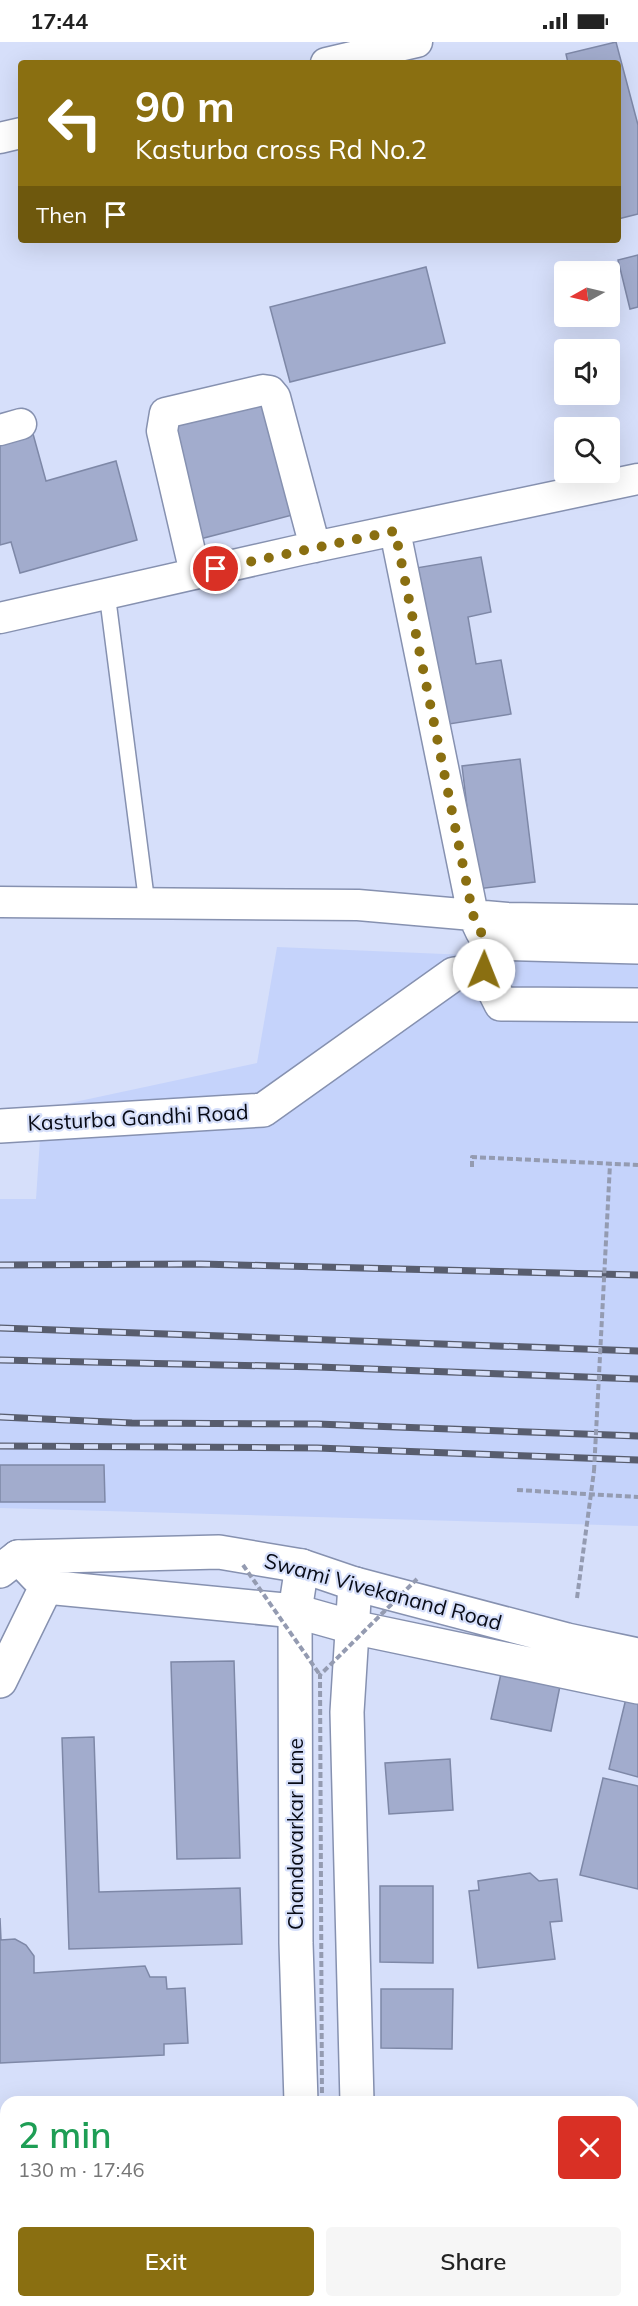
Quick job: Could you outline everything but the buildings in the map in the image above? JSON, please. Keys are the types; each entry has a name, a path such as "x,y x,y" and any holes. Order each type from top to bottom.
{"main road":[{"name":"Kasturba Gandhi Road","path":"0,1126 262,1110 454,974 481,943 638,947"},
{"path":"481,943 501,1004 638,1005"},
{"name":"Swami Vivekanand Road","path":"6,1561 219,1552 302,1566 355,1584 567,1640 638,1655"},
{"path":"0,1681 46,1587 6,1561"},
{"name":"Chandavarkar Lane","path":"301,2096 296,1931 295,1611 302,1566"},
{"path":"355,1584 347,1712 357,2096"},
{"name":"Swami Vivekanand Road","path":"0,1586 46,1587 295,1611 352,1627 638,1687"}],"street":[{"path":"339,60 417,42"},
{"path":"0,138 18,135"},
{"path":"195,573 162,431 165,412 263,390 270,391 275,397 315,547"},
{"path":"0,618 195,573 638,479"},
{"path":"395,531 481,943"},
{"path":"0,902 358,905 481,943 638,920"}],"lane":[{"path":"107,593 147,904"}],"path":[{"path":"472,1167 472,1157 638,1165"},
{"path":"577,1598 591,1496 610,1164"},
{"path":"517,1490 638,1497"},
{"path":"243,1565 320,1675 322,2096"},
{"path":"320,1675 417,1579"}],"shaded area":[{"path":"277,947 638,962 638,1526 0,1508 0,1199 36,1199 42,1109 257,1063"}],"railway":[{"path":"0,1265 201,1264 638,1275"},
{"path":"0,1328 638,1351"},
{"path":"0,1360 318,1367 638,1379"},
{"path":"0,1417 132,1423 317,1424 638,1436"},
{"path":"0,1446 317,1448 638,1460"}],"route":[{"path":"216,569 395,531 473,915 486,943 484,970"}]}
